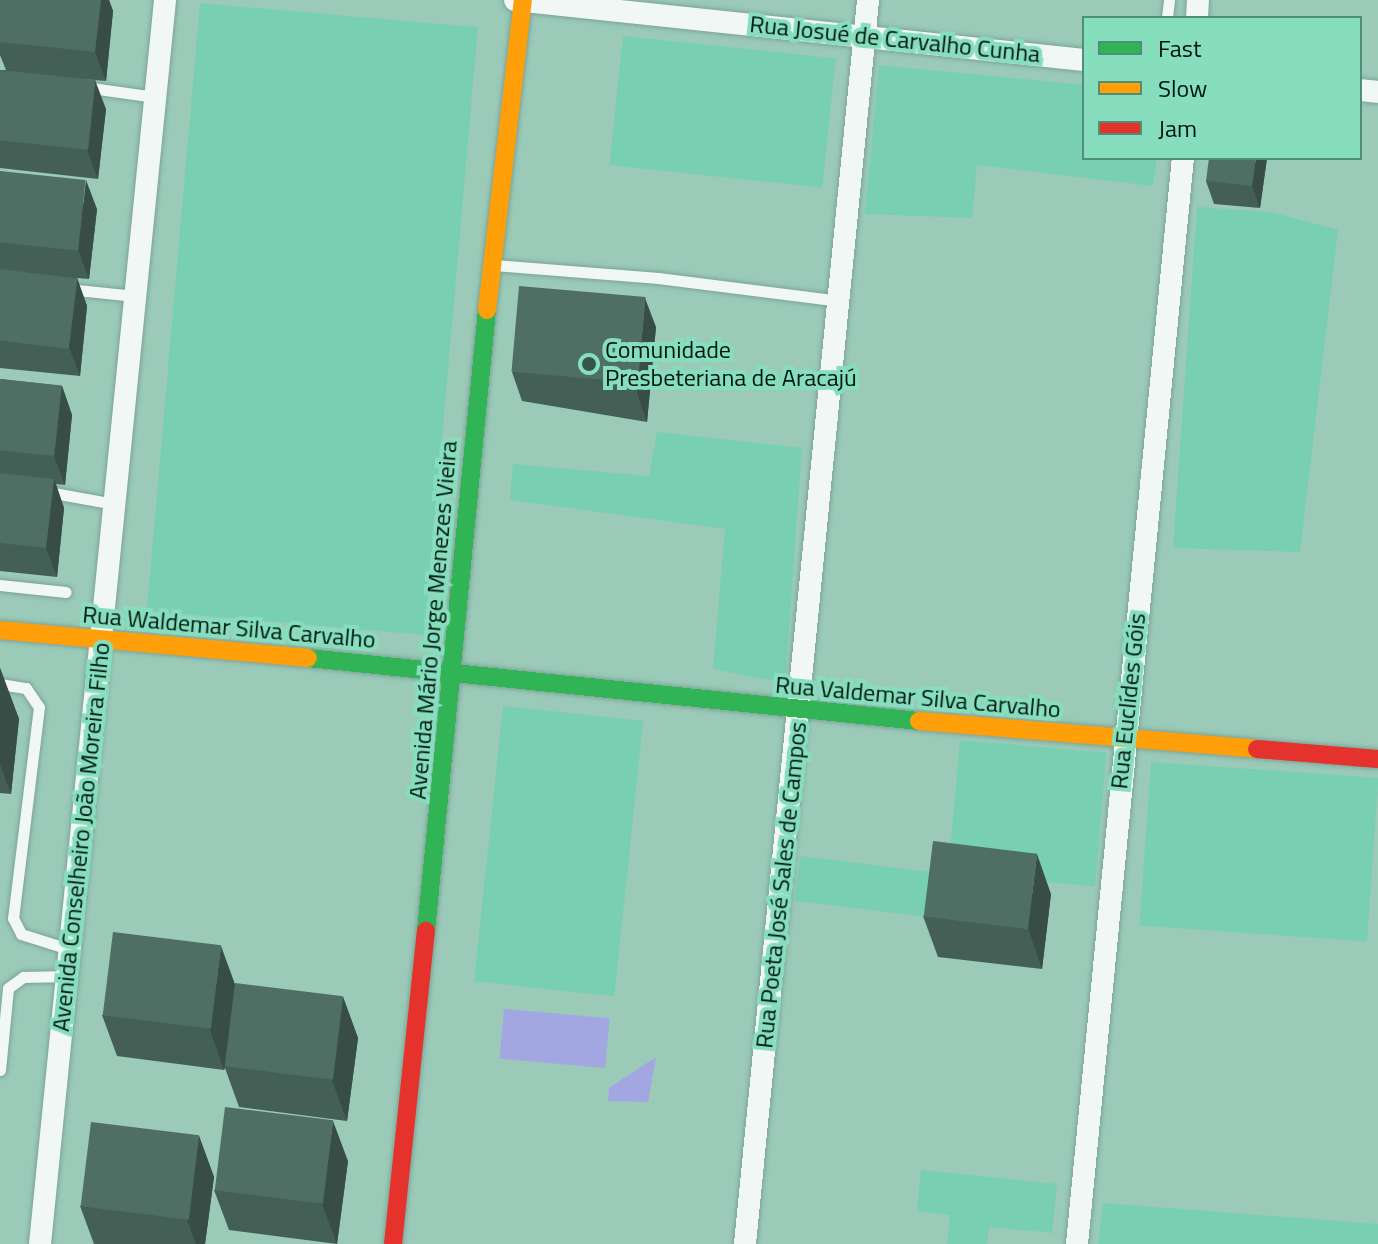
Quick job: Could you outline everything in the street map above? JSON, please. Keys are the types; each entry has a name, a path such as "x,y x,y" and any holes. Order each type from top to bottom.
{"street":[{"name":"Avenida Conselheiro João Moreira Filho","path":"40,1244 165,0"},
{"name":"Rua Josué de Carvalho Cunha","path":"515,0 1082,60"},
{"name":"Avenida Mário Jorge Menezes Vieira","path":"393,1244 523,0"},
{"name":"Rua Poeta José Sales de Campos","path":"745,1244 868,0"},
{"name":"Rua Euclídes Góis","path":"1077,1244 1123,739 1183,160"},
{"name":"Rua Waldemar Silva Carvalho","path":"0,630 454,671"},
{"name":"Rua Valdemar Silva Carvalho","path":"454,671 799,711 1378,759"}],"lane":[{"path":"62,84 155,97"},
{"path":"493,265 658,278 839,301"},
{"path":"55,287 135,296"},
{"path":"36,490 114,504"},
{"path":"0,585 66,592"},
{"path":"0,684 26,688 39,707 13,918 21,934 69,949"},
{"path":"0,1070 8,988 23,977 67,976"}],"green space":[{"path":"200,3 478,27 425,635 147,611"},
{"path":"623,36 836,58 822,188 609,165"},
{"path":"879,65 1082,85 1082,160 1157,160 1153,186 977,165 972,218 865,214"},
{"path":"1197,207 1271,212 1338,230 1300,552 1173,548"},
{"path":"657,432 802,448 785,683 713,669 725,529 510,500 513,464 649,476"},
{"path":"503,706 643,721 614,996 474,981"},
{"path":"960,740 1106,753 1095,886 948,873"},
{"path":"1151,762 1378,778 1367,942 1140,926"},
{"path":"800,856 936,873 930,917 795,901"},
{"path":"921,1170 1057,1184 1052,1233 989,1227 987,1244 947,1244 950,1215 917,1211"},
{"path":"1103,1203 1378,1224 1378,1244 1098,1244"}],"water":[{"path":"504,1009 610,1018 605,1068 500,1059"},
{"path":"656,1057 648,1102 608,1101 609,1088"}],"building":[{"path":"0,0 101,0 95,52 0,42"},
{"path":"0,70 95,80 88,150 0,140"},
{"path":"1209,160 1256,160 1252,186 1206,181"},
{"path":"0,171 86,180 78,251 0,242"},
{"path":"0,269 77,279 69,349 0,341"},
{"path":"519,286 646,297 638,383 512,372"},
{"path":"0,379 62,385 54,456 0,450"},
{"path":"0,473 54,479 46,548 0,543"},
{"path":"933,841 1037,854 1028,929 924,916"},
{"path":"113,932 221,945 211,1029 103,1015"},
{"path":"235,983 343,996 333,1080 225,1066"},
{"path":"225,1107 333,1120 323,1204 215,1190"},
{"path":"91,1122 199,1135 189,1220 81,1206"}],"traffic: fast":[{"path":"426,931 487,310"},
{"path":"308,658 919,721"}],"traffic: slow":[{"path":"487,310 523,0"},
{"path":"0,630 308,658"},
{"path":"919,721 1257,749"}],"traffic: jam":[{"path":"1257,749 1378,759"},
{"path":"393,1244 426,931"}],"place":[{"name":"Comunidade Presbeteriana de Aracajú","path":"589,364"}]}
